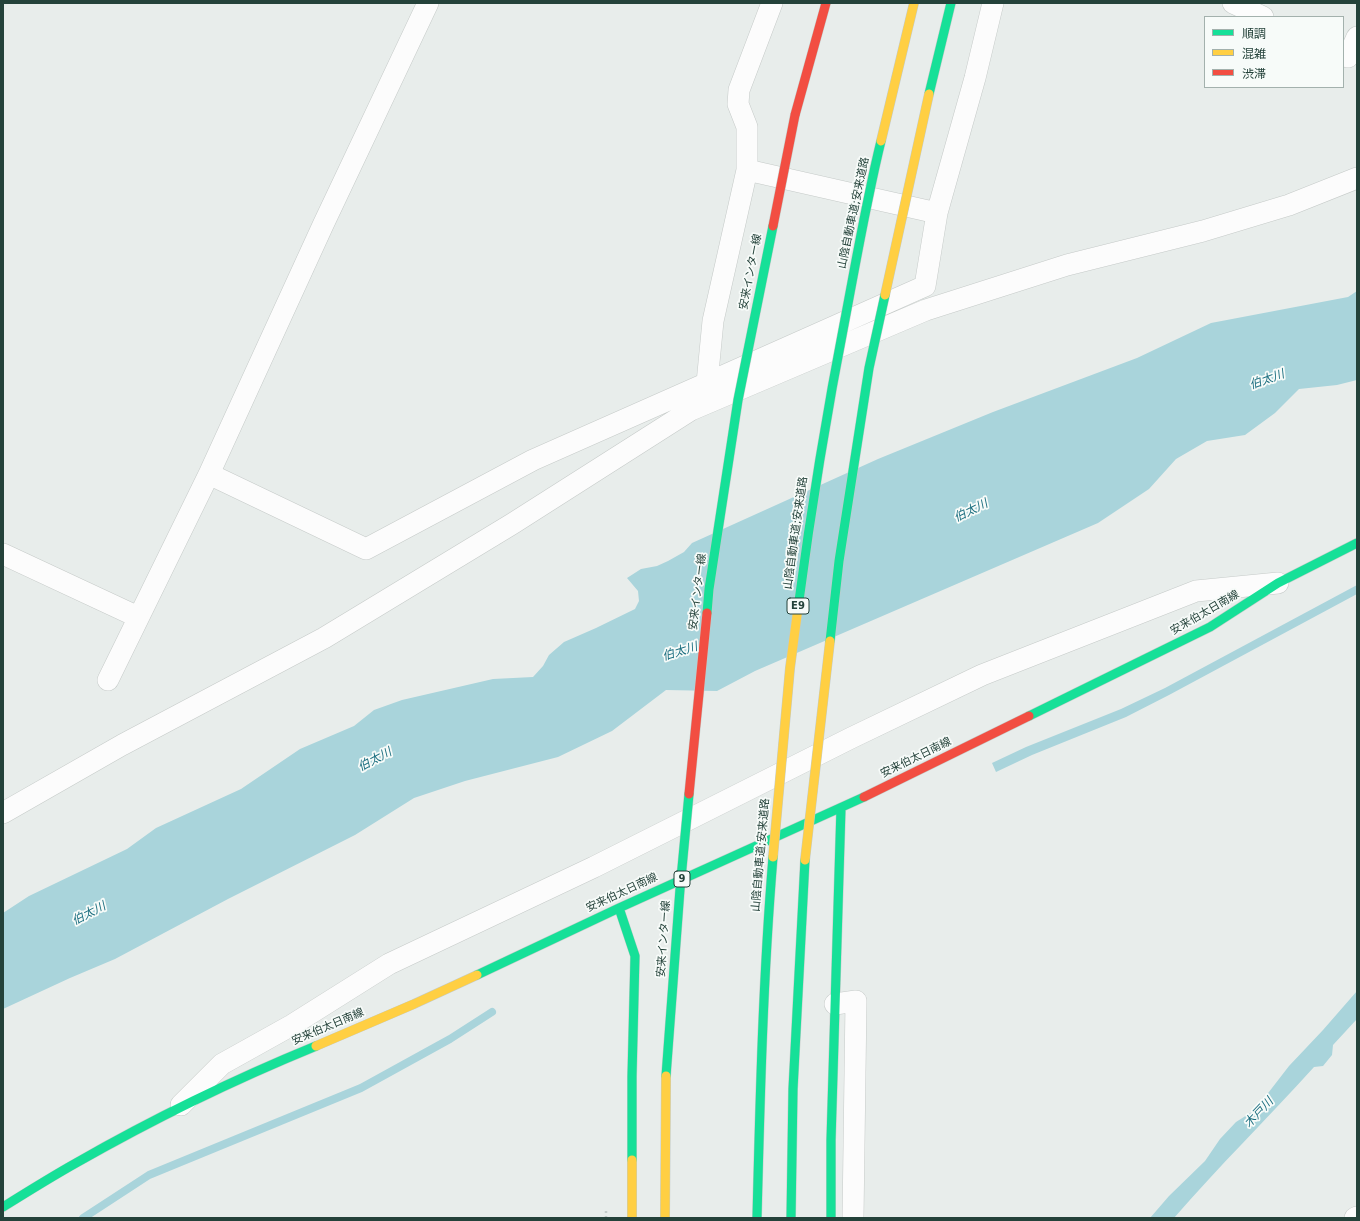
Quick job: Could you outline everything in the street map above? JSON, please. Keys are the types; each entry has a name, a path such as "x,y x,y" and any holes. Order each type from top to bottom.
{"main road":[{"name":"安来インター線","path":"665,1218 666,1071 680,889 709,589 738,400 795,115 826,3"},
{"name":"山陰自動車道;安来道路","path":"757,1218 761,1061 767,931 792,652 806,544 827,412 856,259 880,145 914,3"},
{"path":"791,1218 793,1089 804,869 838,569 869,368 929,94 951,3"},
{"name":"山陰自動車道;安来道路","path":"853,203 857,188"},
{"path":"821,366 830,320"},
{"name":"安来伯太日南線","path":"3,1207 75,1163 178,1108 260,1069 414,1004 619,908 841,808 1210,627 1278,583 1357,543"},
{"name":"山陰自動車道;安来道路","path":"764,790 767,768"},
{"path":"831,1218 831,1140 841,808"},
{"name":"山陰自動車道;安来道路","path":"759,852 761,837"},
{"path":"619,908 636,956 632,1076 632,1218"}],"street":[{"path":"108,680 209,474 323,225 428,3"},
{"path":"707,382 713,321 747,170 747,127 738,104 738,90 772,3"},
{"path":"926,310 925,286 937,213 975,78 993,3"},
{"path":"1233,3 1261,16"},
{"path":"1344,54 1348,56 1357,37"},
{"path":"747,170 937,213"},
{"path":"209,474 366,549 533,460 926,310 1067,265 1203,231 1282,207 1357,178"},
{"path":"3,813 122,745 324,638 512,524 688,402 707,382 925,286"},
{"path":"3,554 138,617"},
{"path":"178,1108 222,1064 292,1025 389,964 594,866 837,745 982,675 1196,591 1278,583"},
{"path":"835,1004 856,1001 853,1218"}],"water":[{"name":"伯太川","path":"1357,291 1357,380 1337,385 1299,389 1275,413 1245,435 1207,441 1176,459 1149,489 1098,523 755,671 717,691 666,690 612,731 558,757 465,781 414,798 355,835 228,899 115,959 3,1009 3,913 29,896 127,849 156,828 241,789 300,749 354,726 374,710 402,700 493,679 533,677 543,666 549,655 564,642 635,609 639,601 638,591 627,578 641,569 657,566 668,561 684,552 692,543 878,459 993,412 1137,358 1211,323 1348,297"},
{"path":"1357,585 1357,594 1169,695 1126,717 1032,755 996,772 992,763 1026,747 1121,709 1165,688"},
{"name":"木戸川","path":"1357,991 1357,1019 1333,1045 1332,1055 1323,1066 1314,1067 1174,1218 1150,1218 1169,1196 1205,1161 1220,1139 1236,1122 1255,1110 1289,1066"}],"waterway":[{"path":"83,1218 149,1175 361,1088 450,1039 492,1012"}],"traffic: fast":[{"path":"929,94 951,3"},
{"path":"798,608 832,387 862,227 881,141"},
{"path":"707,613 709,589 738,400 773,226"},
{"path":"830,641 839,561 869,368 885,295"},
{"path":"1029,716 1210,627 1278,583 1357,543"},
{"path":"666,1076 680,889 689,794"},
{"path":"477,975 619,908 864,797"},
{"path":"831,1218 831,1140 841,808"},
{"path":"757,1218 764,992 773,857"},
{"path":"791,1218 793,1089 805,860"},
{"path":"619,908 635,956 632,1076 632,1160"},
{"path":"3,1207 67,1168 164,1116 254,1072 316,1046"}],"traffic: slow":[{"path":"881,141 914,3"},
{"path":"885,295 929,94"},
{"path":"773,857 790,668 798,608"},
{"path":"805,860 830,641"},
{"path":"316,1046 477,975"},
{"path":"665,1218 666,1076"},
{"path":"632,1160 632,1218"}],"traffic: jam":[{"path":"795,115 826,3"},
{"path":"773,226 795,115"},
{"path":"689,794 707,613"},
{"path":"864,797 1029,716"}]}
